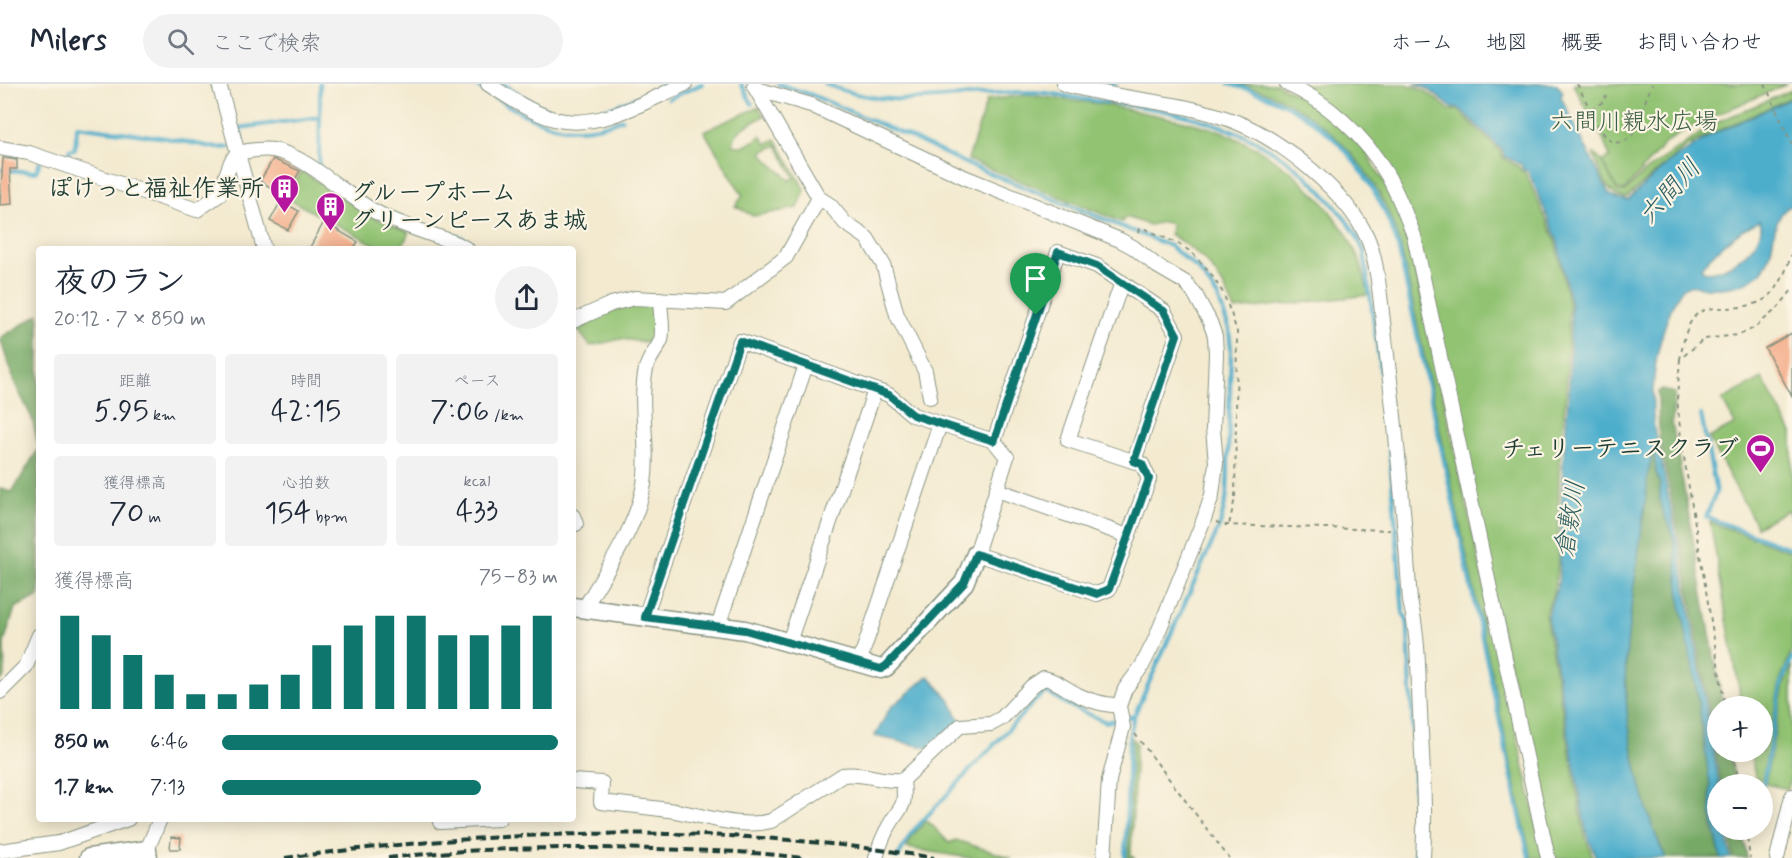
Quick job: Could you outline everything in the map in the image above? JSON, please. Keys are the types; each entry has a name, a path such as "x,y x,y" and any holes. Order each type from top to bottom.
{"street":[{"path":"219,84 263,246"},
{"path":"488,84 537,112 554,119 570,121 587,121 615,114 685,84"},
{"path":"1064,84 1090,92 1199,111 1236,122 1263,135 1294,155 1317,175 1347,206 1367,237 1377,273 1400,471 1410,601 1417,650 1423,787 1423,858"},
{"path":"1287,84 1329,109 1361,138 1385,171 1414,236 1548,858"},
{"path":"755,87 819,198 830,205 845,223 867,238 883,264 897,315 925,371 930,397"},
{"path":"755,87 811,105 964,177 1120,240 1186,283 1204,309 1215,336 1216,354 1213,429 1216,463 1212,495 1155,640 1142,666 1125,689 1110,780 1104,858"},
{"path":"0,148 29,153 197,210 219,195 231,162 237,153"},
{"path":"237,153 267,150 288,155 372,210 462,246"},
{"path":"576,320 611,304 635,298 726,303 786,257 819,198"},
{"path":"994,441 1058,252 1097,266 1164,311 1177,335 1134,461"},
{"path":"976,554 1097,594 1109,589 1149,479 1142,464 1068,440 1122,282"},
{"path":"645,617 740,341 889,395 913,415 994,441 1007,457 976,554 964,583 881,669 745,630 718,626 645,617 579,608 632,525 638,508 644,483 646,452 643,414 646,368 661,339 660,299"},
{"path":"718,626 806,365"},
{"path":"789,642 875,390"},
{"path":"859,663 940,424"},
{"path":"997,490 1128,536"},
{"path":"0,692 26,666 36,642"},
{"path":"576,781 602,783 601,802 674,811 729,822 759,824 771,821 843,775 853,773 892,781 903,780 960,726 991,724 1002,718 1032,686 1044,678 1055,681 1076,694 1121,714"},
{"path":"876,858 890,823 902,809 905,798 903,780"},
{"path":"1777,858 1792,795"},
{"path":"0,851 59,843 120,822"},
{"path":"89,858 148,854 159,822"}],"path":[{"path":"1577,84 1608,139 1618,143 1626,142 1632,136 1652,84"},
{"path":"1765,84 1792,146"},
{"path":"1591,109 1603,102 1606,96"},
{"path":"1723,696 1681,439 1677,385 1680,359 1689,326 1697,313 1713,308 1740,308 1759,303 1768,297 1783,280 1792,252"},
{"path":"1680,359 1704,339 1739,334 1754,328 1767,319 1792,290"},
{"path":"1215,522 1225,525 1395,530"},
{"path":"1136,734 1229,858"},
{"path":"1747,840 1750,858"}],"green space":[{"path":"1237,84 1277,84 1315,104 1361,144 1402,211 1544,858 1531,858 1401,247 1391,219 1372,182 1358,162 1324,127 1283,100 1261,90"},
{"path":"1297,84 1407,84 1427,92 1450,110 1458,110 1501,152 1502,157 1525,172 1555,239 1569,306 1566,394 1559,465 1558,563 1554,591 1545,614 1584,832 1593,858 1553,858 1533,765 1393,177"},
{"name":"六間川親水広場","path":"1573,84 1787,84 1700,122 1666,142 1624,191 1617,189 1602,161 1610,157 1602,137"},
{"path":"1792,90 1792,97 1686,147 1626,198 1619,197 1609,188 1593,153 1600,159 1618,192 1625,192 1643,173 1715,123"},
{"path":"1027,95 1101,104 1185,121 1221,131 1258,149 1293,173 1322,201 1346,233 1360,261 1369,295 1235,310 1223,285 1210,266 1193,250 1170,234 1172,224 1164,222 1149,225 1126,217 1122,222 968,160 987,100"},
{"path":"759,107 764,116 740,131 733,145 748,144 761,135 766,144 776,139 805,190 798,208 753,216 735,206 743,196 704,131","holes":["777,145 795,178 789,180 768,161 762,152"]},
{"path":"303,172 373,217 409,232 402,246 377,246 286,198"},
{"path":"655,304 656,340 644,342 621,339 590,346 576,327 614,310"},
{"path":"36,316 36,435 32,418 14,382 0,338"},
{"name":"チェリーテニスクラブ","path":"1762,378 1792,433 1792,518 1787,510 1757,527 1709,438 1735,424 1722,400"},
{"path":"1661,390 1675,393 1672,422 1721,696 1707,696 1707,700 1684,562 1659,437 1658,392"},
{"path":"1655,447 1660,504 1674,539 1681,606 1697,691 1708,774 1707,840 1717,840 1721,858 1666,858 1648,813 1635,761 1627,707 1626,659 1648,473"},
{"path":"36,453 36,598 15,608 4,643 5,676 0,681 0,489 12,492"},
{"path":"1710,522 1792,552 1792,650 1780,680 1773,719 1773,696 1740,696"},
{"path":"1792,665 1792,749 1788,770 1792,771 1788,789 1773,786 1773,774 1767,774 1769,762 1773,762 1773,742 1784,684"},
{"path":"1132,738 1136,743 1131,854 1134,858 1128,858"},
{"path":"1717,762 1732,762 1733,774 1719,774"},
{"path":"1752,762 1765,762 1763,774 1755,774"},
{"path":"926,821 949,843 956,840 1012,858 970,858 907,848 913,835"},
{"path":"1730,840 1744,840 1747,858 1733,858"}],"water":[{"path":"1414,84 1557,84 1563,92 1561,97 1609,194 1618,199 1628,200 1668,163 1711,135 1792,98 1792,205 1783,211 1778,219 1768,261 1763,270 1743,284 1718,288 1689,286 1680,291 1666,321 1658,351 1653,396 1655,431 1678,543 1707,713 1707,762 1715,762 1717,774 1708,774 1697,691 1681,606 1674,539 1660,504 1660,484 1656,472 1654,447 1648,473 1630,612 1626,682 1630,734 1641,788 1648,813 1666,858 1596,858 1586,831 1547,615 1558,585 1560,561 1571,306 1557,239 1528,171 1522,169 1522,165 1504,156 1503,151 1459,108 1452,108 1428,89","holes":["1760,221 1761,230 1751,249 1732,264 1712,272 1703,271 1701,267 1721,247 1735,235"]},
{"path":"929,676 950,700 960,721 928,748 875,736 890,708"},
{"path":"1717,840 1728,840 1731,858 1721,858"}],"building":[{"path":"3,158 17,160 17,169 10,169 12,204 0,205"},
{"path":"273,159 300,171 285,196 260,181"},
{"name":"ぽけっと福祉作業所","path":"281,201 299,211 288,230 270,221"},
{"name":"グループホーム グリーンピースあま城","path":"324,222 358,242 355,246 311,246"},
{"path":"1792,333 1792,396 1765,348"},
{"path":"171,837 181,838 180,849 170,849"}],"waterway":[{"path":"243,142 239,128 320,117 320,84"},
{"path":"474,84 520,112 562,128 591,128 622,119"},
{"path":"503,84 543,107 571,114 613,107 665,84"},
{"path":"668,99 702,84"},
{"path":"741,84 752,104"},
{"path":"778,84 812,95 969,165 1170,246 1199,270 1218,297 1229,329 1231,350 1227,495 1220,525 1134,716 1129,738 1125,858"},
{"path":"825,84 851,93 877,98 926,99 1001,93 1044,93 1126,104 1192,117 1252,139 1281,156 1307,177 1346,220 1364,252 1386,410 1403,613 1407,620 1408,630 1414,754 1415,858"},
{"path":"1093,85 1116,84"},
{"path":"1229,84 1261,94 1289,107 1336,141 1356,163 1372,188 1398,246 1529,858"},
{"path":"319,166 320,117"},
{"path":"66,159 69,160 69,150 75,149 77,126 166,138 217,148 230,147"},
{"path":"0,170 36,172 40,162"},
{"path":"430,227 462,238 475,246"},
{"path":"1701,415 1716,492 1706,517 1792,549"},
{"path":"1765,774 1782,681 1792,658"},
{"path":"897,858 912,832 1046,692 1106,722 1134,716"}],"railway":[{"path":"285,858 447,841 610,834 772,839 853,846 934,858"},
{"path":"388,858 488,850 590,848 730,852 802,858"}],"place":[{"name":"ぽけっと福祉作業所","path":"285,214"},
{"name":"グループホーム グリーンピースあま城","path":"330,232"},
{"name":"チェリーテニスクラブ","path":"1760,474"}],"route":[{"path":"1058,252 1097,266 1164,311 1177,335 1134,461 1142,464 1149,479 1109,589 1097,594 976,554 964,583 881,669 760,633 645,617 740,341 889,395 913,415 994,441 1036,315 1058,252"}],"water label":[{"name":"六間川","path":"1669,191"},
{"name":"倉敷川","path":"1569,519"}]}
